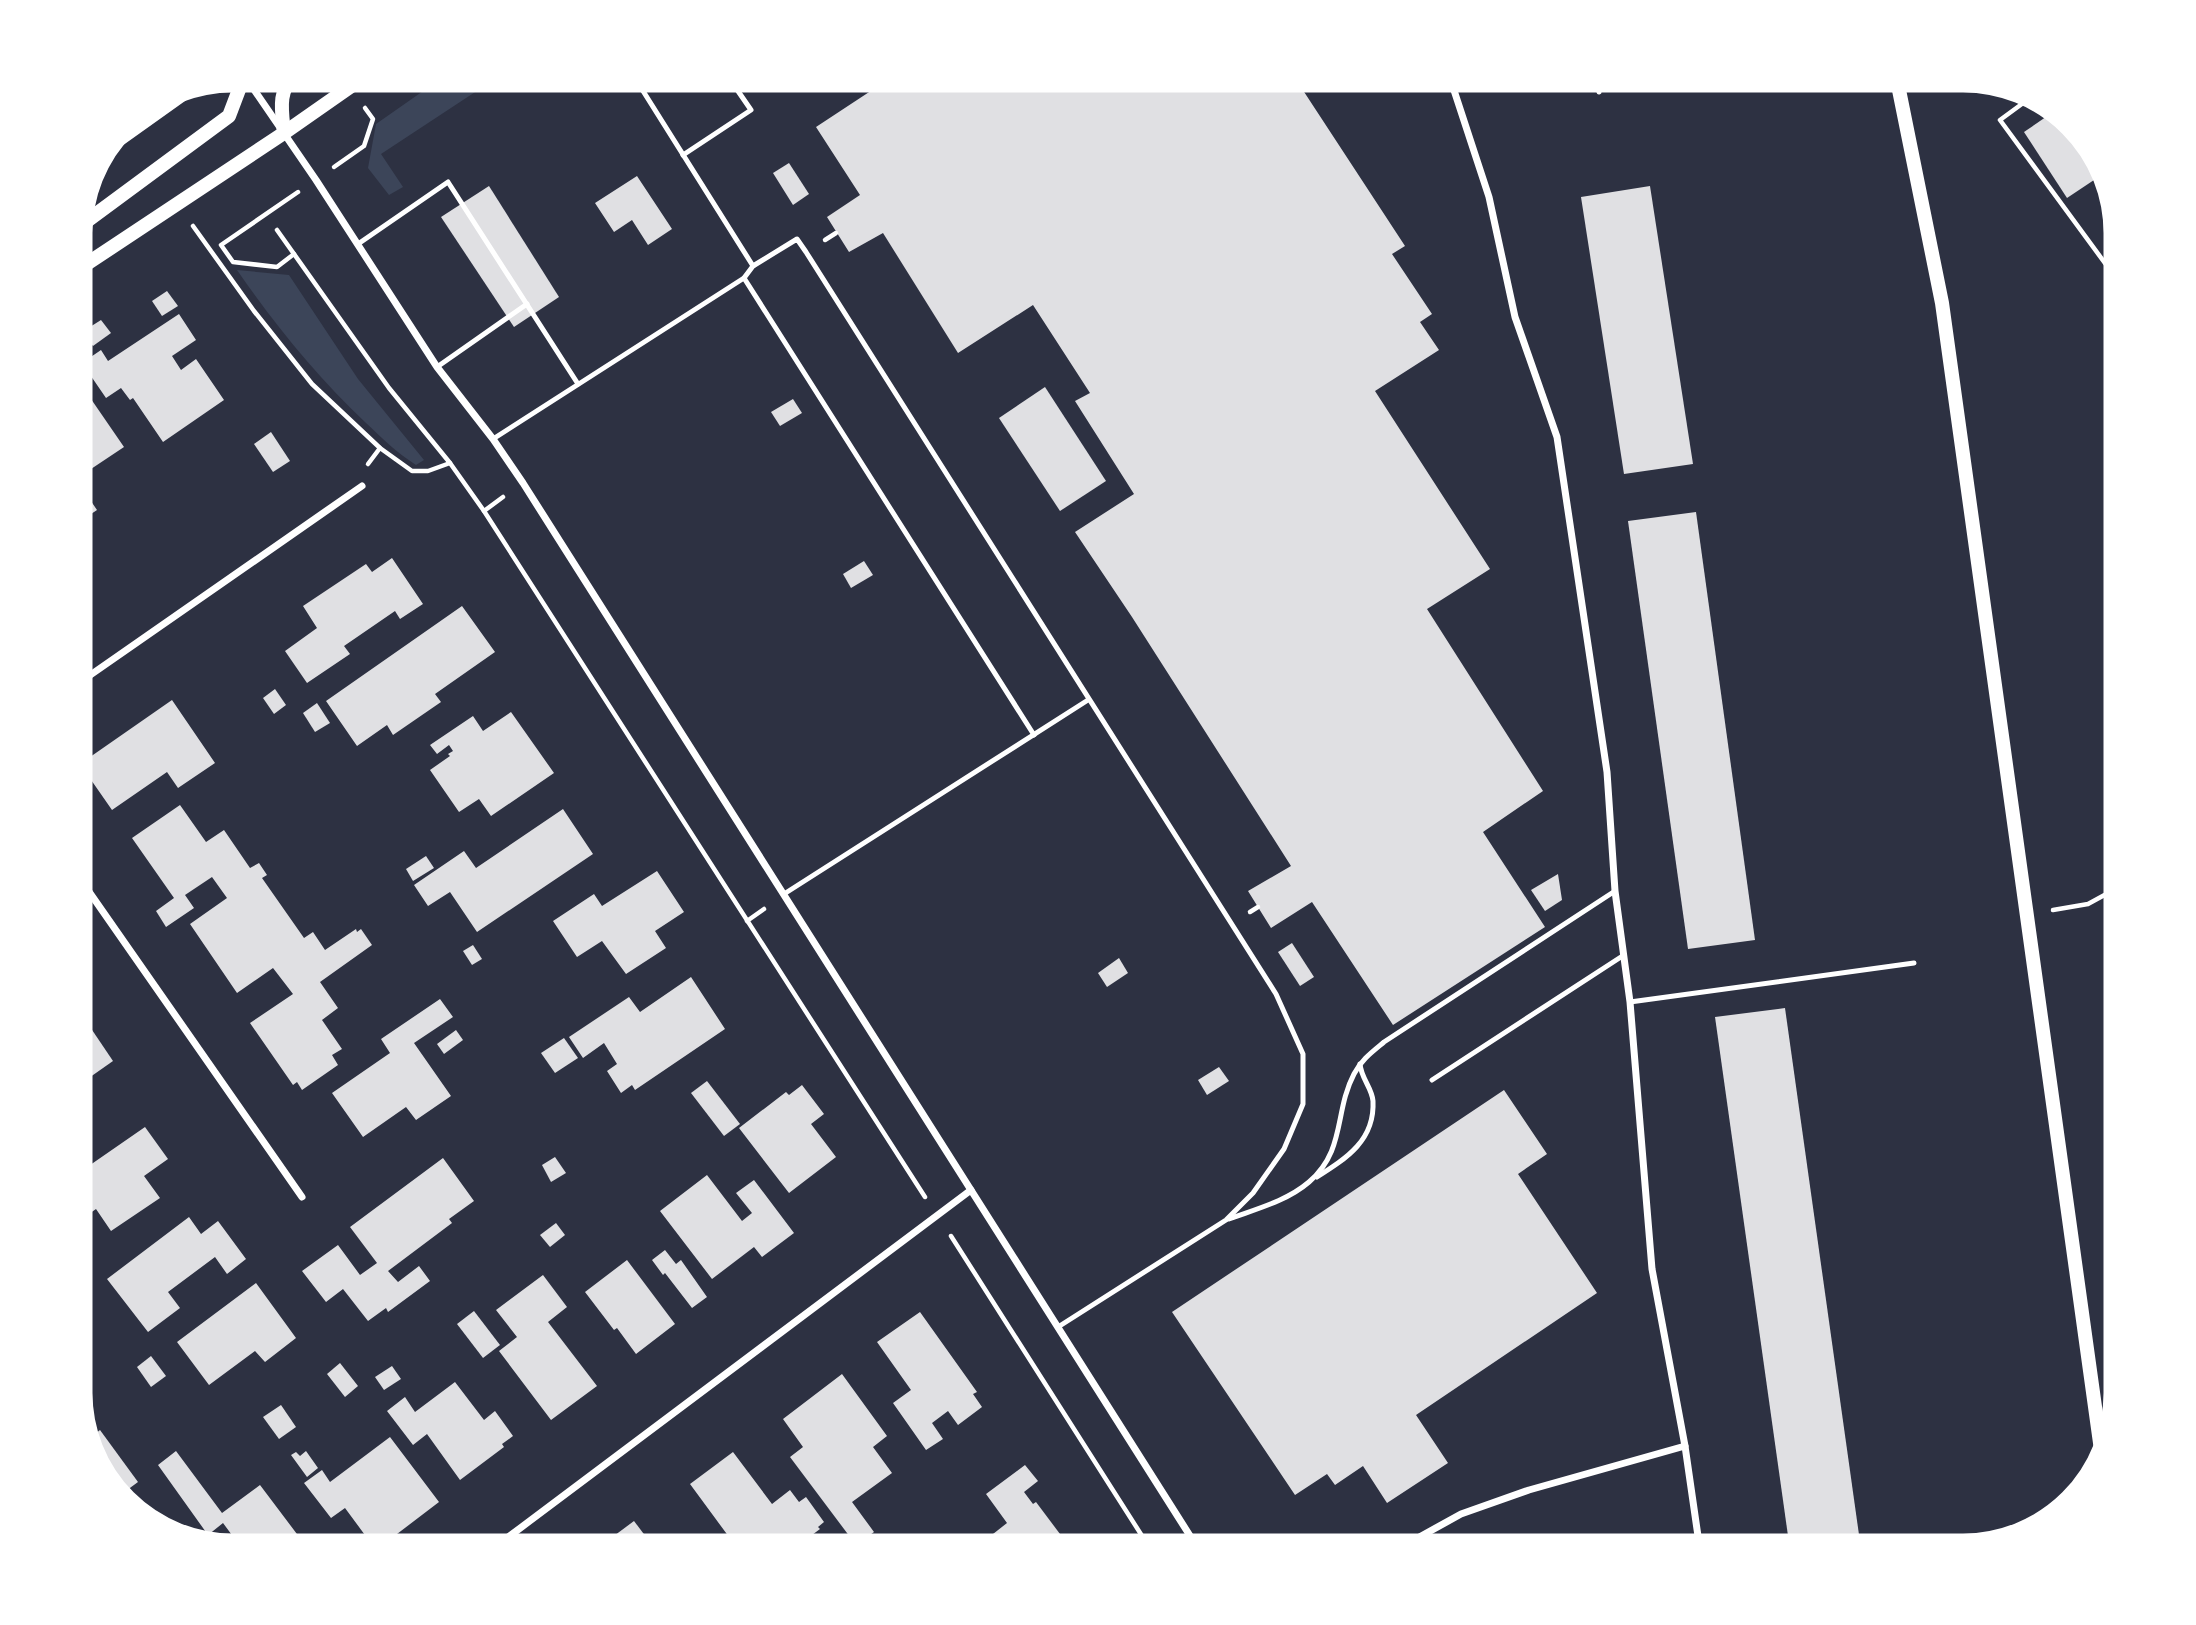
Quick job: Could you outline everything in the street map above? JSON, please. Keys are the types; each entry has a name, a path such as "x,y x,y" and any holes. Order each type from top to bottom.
{"main road":[{"path":"88,220 229,116 240,88"},
{"path":"284,88 281,99 284,133"},
{"path":"88,263 348,88"},
{"path":"1899,88 1942,303 2100,1442"},
{"path":"124,136 173,101"}],"street":[{"path":"253,88 437,367 493,439 523,483 1191,1538"},
{"path":"1453,88 1489,197 1515,317 1557,437 1607,772 1615,891 1630,1002 1652,1269 1685,1446 1698,1538"},
{"path":"88,677 362,486"},
{"path":"88,890 302,1197"},
{"path":"507,1538 971,1190"},
{"path":"1418,1538 1461,1514 1529,1490 1685,1446"}],"lane":[{"path":"641,88 753,266"},
{"path":"683,155 751,110 736,88"},
{"path":"1598,88 1599,92"},
{"path":"358,244 448,182 578,384"},
{"path":"493,439 744,278 753,266 797,239 1276,994 1303,1054 1303,1104 1284,1149 1253,1193 1226,1220"},
{"path":"744,278 1034,735"},
{"path":"437,367 527,304"},
{"path":"785,894 1088,700"},
{"path":"1309,1182 1324,1166 1337,1142 1346,1092 1360,1064 1384,1042 1615,891"},
{"path":"1432,1080 1624,955"},
{"path":"1630,1002 1914,962"},
{"path":"1058,1327 1226,1220 1282,1199 1342,1161 1360,1146 1370,1128 1373,1101 1360,1064"}],"path":[{"path":"2025,102 2000,120 2108,267"},
{"path":"177,203 254,311 312,384 380,448 412,471 428,471 450,463"},
{"path":"277,230 389,388 450,463 492,523 1143,1538"},
{"path":"211,252 221,245"},
{"path":"228,256 233,262 277,267 294,254"},
{"path":"2027,914 2088,904 2108,893"}],"shaded area":[{"path":"427,88 481,88 381,154 403,187 389,195 368,168 376,124"},
{"path":"237,270 289,275 358,379 424,460 416,465 409,460 348,405 297,350"}],"building":[{"path":"875,88 1302,88 1405,246 1392,254 1432,314 1420,322 1439,350 1375,391 1490,569 1427,609 1543,791 1483,832 1545,927 1393,1025 1312,902 1271,928 1248,891 1291,866 1075,532 1134,494 1075,401 1090,393 1033,305 958,353 883,233 849,252 827,217 860,195 816,127"},
{"path":"2049,115 2073,137 2094,168 2097,178 2067,198 2024,132"},
{"path":"789,163 809,194 793,205 773,173"},
{"path":"637,176 672,229 648,245 632,220 614,232 595,203"},
{"path":"489,186 559,297 514,327 441,217"},
{"path":"1650,186 1693,464 1624,474 1581,197"},
{"path":"167,291 178,306 162,316 152,301"},
{"path":"179,314 196,340 172,356 181,370 196,359 224,400 163,442 133,398 130,400 121,388 106,398 88,372 88,359 101,350 108,361"},
{"path":"101,320 111,333 93,346 88,340 88,328"},
{"path":"1045,387 1106,481 1060,511 999,418"},
{"path":"91,399 124,447 88,471 88,401"},
{"path":"793,399 802,413 780,426 771,412"},
{"path":"271,432 290,461 273,472 254,444"},
{"path":"88,497 97,510 88,516"},
{"path":"1696,512 1755,940 1688,949 1628,521"},
{"path":"392,558 423,604 400,619 395,611 344,646 350,654 307,683 285,651 317,628 303,606 366,564 372,572"},
{"path":"864,561 873,575 851,588 843,574"},
{"path":"462,606 495,652 435,694 441,702 393,735 387,725 357,746 326,701"},
{"path":"275,689 286,705 274,714 263,698"},
{"path":"172,700 215,763 178,788 167,772 112,810 88,776 88,758"},
{"path":"317,703 330,723 315,732 303,713"},
{"path":"511,712 554,773 491,816 479,799 459,812 430,770 453,751 449,745 437,754 430,745 473,716 483,731"},
{"path":"180,805 206,842 224,830 250,868 259,863 267,875 262,878 304,938 313,932 325,950 356,929 357,932 361,929 372,945 320,982 338,1008 322,1020 342,1049 332,1055 338,1065 302,1090 297,1082 293,1085 250,1023 293,994 273,968 237,993 190,924 227,898 212,877 185,895 194,908 166,927 156,911 174,898 132,838"},
{"path":"563,809 593,854 477,932 450,892 428,906 414,885 464,851 476,868"},
{"path":"426,856 434,868 413,881 406,869"},
{"path":"657,871 684,912 655,931 666,948 626,974 602,941 577,957 553,921 594,894 602,906"},
{"path":"1558,874 1562,900 1545,911 1531,890"},
{"path":"1292,943 1314,977 1300,986 1278,952"},
{"path":"473,945 482,959 472,965 463,951"},
{"path":"1119,958 1128,973 1107,987 1098,973"},
{"path":"691,977 725,1029 635,1090 632,1085 621,1093 607,1071 617,1064 604,1043 583,1058 569,1037 629,997 640,1012"},
{"path":"440,999 453,1017 414,1043 451,1096 416,1120 406,1107 363,1137 332,1093 390,1053 381,1039"},
{"path":"1785,1008 1859,1538 1788,1538 1715,1017"},
{"path":"88,1024 113,1061 88,1079"},
{"path":"456,1030 463,1040 444,1054 437,1044"},
{"path":"564,1038 578,1058 555,1073 541,1053"},
{"path":"1219,1067 1229,1081 1207,1095 1198,1080"},
{"path":"707,1081 740,1124 724,1136 691,1093"},
{"path":"802,1085 824,1114 811,1124 836,1157 789,1193 739,1128 786,1092 789,1095"},
{"path":"1504,1090 1547,1154 1518,1174 1597,1293 1416,1415 1448,1463 1387,1503 1363,1466 1335,1485 1327,1474 1295,1495 1172,1312"},
{"path":"145,1127 168,1159 144,1176 160,1198 111,1231 96,1209 88,1215 88,1166"},
{"path":"555,1157 566,1173 551,1182 542,1165"},
{"path":"443,1158 474,1201 449,1219 452,1223 388,1271 398,1282 419,1266 430,1281 388,1312 386,1308 368,1321 343,1289 326,1302 302,1271 338,1245 360,1275 377,1263 350,1227"},
{"path":"707,1175 742,1221 752,1213 736,1193 754,1180 794,1233 762,1257 754,1247 712,1279 660,1211"},
{"path":"189,1217 201,1234 218,1221 246,1259 227,1274 215,1257 168,1292 180,1308 148,1332 107,1279"},
{"path":"556,1223 565,1235 550,1247 540,1235"},
{"path":"665,1250 676,1264 681,1260 707,1297 692,1308 652,1260"},
{"path":"627,1260 675,1324 636,1354 585,1292"},
{"path":"543,1275 567,1307 548,1322 597,1386 551,1420 499,1351 517,1337 496,1310"},
{"path":"256,1283 296,1338 265,1362 255,1351 209,1385 177,1342"},
{"path":"474,1311 500,1345 483,1358 457,1324"},
{"path":"920,1312 977,1392 973,1394 982,1407 958,1425 948,1411 932,1423 943,1439 926,1450 893,1403 911,1390 877,1342"},
{"path":"151,1356 166,1376 151,1387 137,1367"},
{"path":"340,1363 358,1386 345,1397 327,1374"},
{"path":"392,1366 401,1379 384,1390 375,1377"},
{"path":"842,1374 887,1436 873,1447 892,1473 852,1502 874,1532 866,1538 851,1538 790,1457 803,1447 783,1419"},
{"path":"455,1382 484,1420 495,1411 513,1436 502,1444 504,1447 460,1480 427,1434 413,1445 387,1411 405,1397 415,1412"},
{"path":"281,1405 296,1427 279,1439 263,1417"},
{"path":"100,1430 138,1482 126,1491 123,1488 102,1457 94,1435"},
{"path":"390,1437 439,1502 392,1538 367,1538 345,1508 331,1518 304,1483 322,1470 330,1482"},
{"path":"176,1451 222,1513 260,1485 300,1538 234,1538 223,1523 208,1535 158,1465"},
{"path":"306,1451 318,1468 307,1477 291,1455 296,1452 300,1456"},
{"path":"733,1452 772,1504 790,1490 799,1502 806,1497 824,1522 818,1527 820,1529 808,1538 728,1538 690,1484"},
{"path":"1025,1465 1038,1481 1024,1492 1033,1504 1036,1502 1063,1538 996,1538 993,1534 1007,1523 986,1494"},
{"path":"634,1521 647,1538 611,1538"}]}
